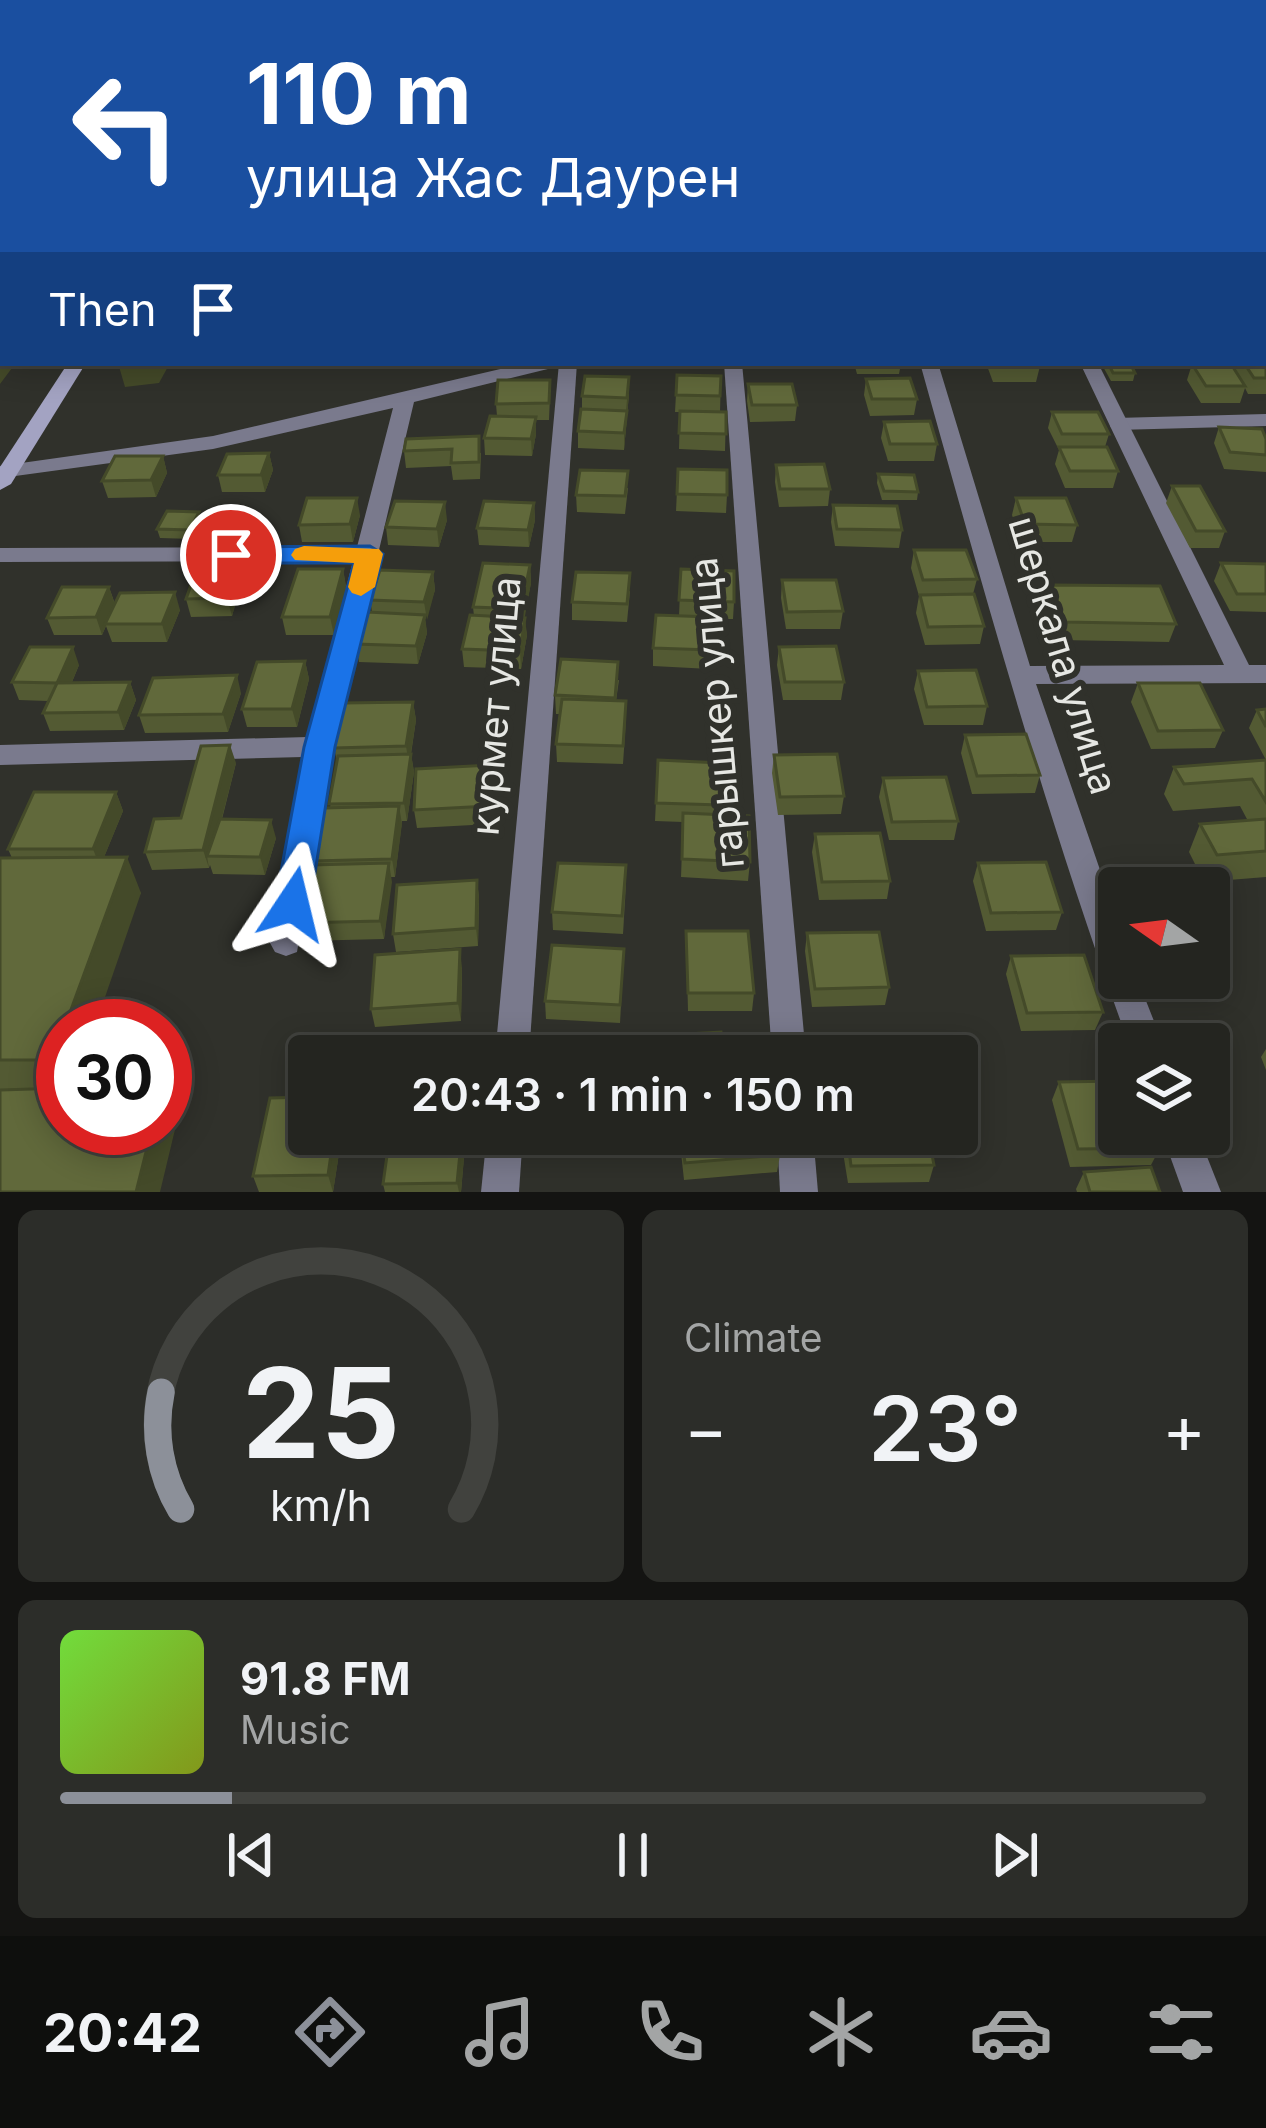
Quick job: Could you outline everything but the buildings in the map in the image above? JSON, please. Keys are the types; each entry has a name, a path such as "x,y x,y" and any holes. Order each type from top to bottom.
{"main road":[{"path":"4,478 74,366"}],"street":[{"path":"4,478 207,446 537,366"},
{"name":"курмет улица","path":"514,1035 568,366"},
{"name":"гарышкер улица","path":"733,366 787,1035"},
{"name":"шеркала улица","path":"929,366 1020,675 1098,909"},
{"path":"1090,366 1190,573 1254,674"},
{"path":"286,943 320,747 405,398"},
{"path":"0,555 370,554"},
{"path":"1190,573 1228,572"},
{"path":"1020,675 1254,674"},
{"path":"0,755 320,747"},
{"path":"500,1192 504,1155"},
{"path":"796,1155 799,1192"},
{"path":"1188,1155 1202,1192"}],"lane":[{"path":"1116,424 1266,420"}],"slow traffic":[{"path":"304,555 370,554 361,587"}],"route":[{"path":"231,555 370,554 320,747 293,904"}]}
